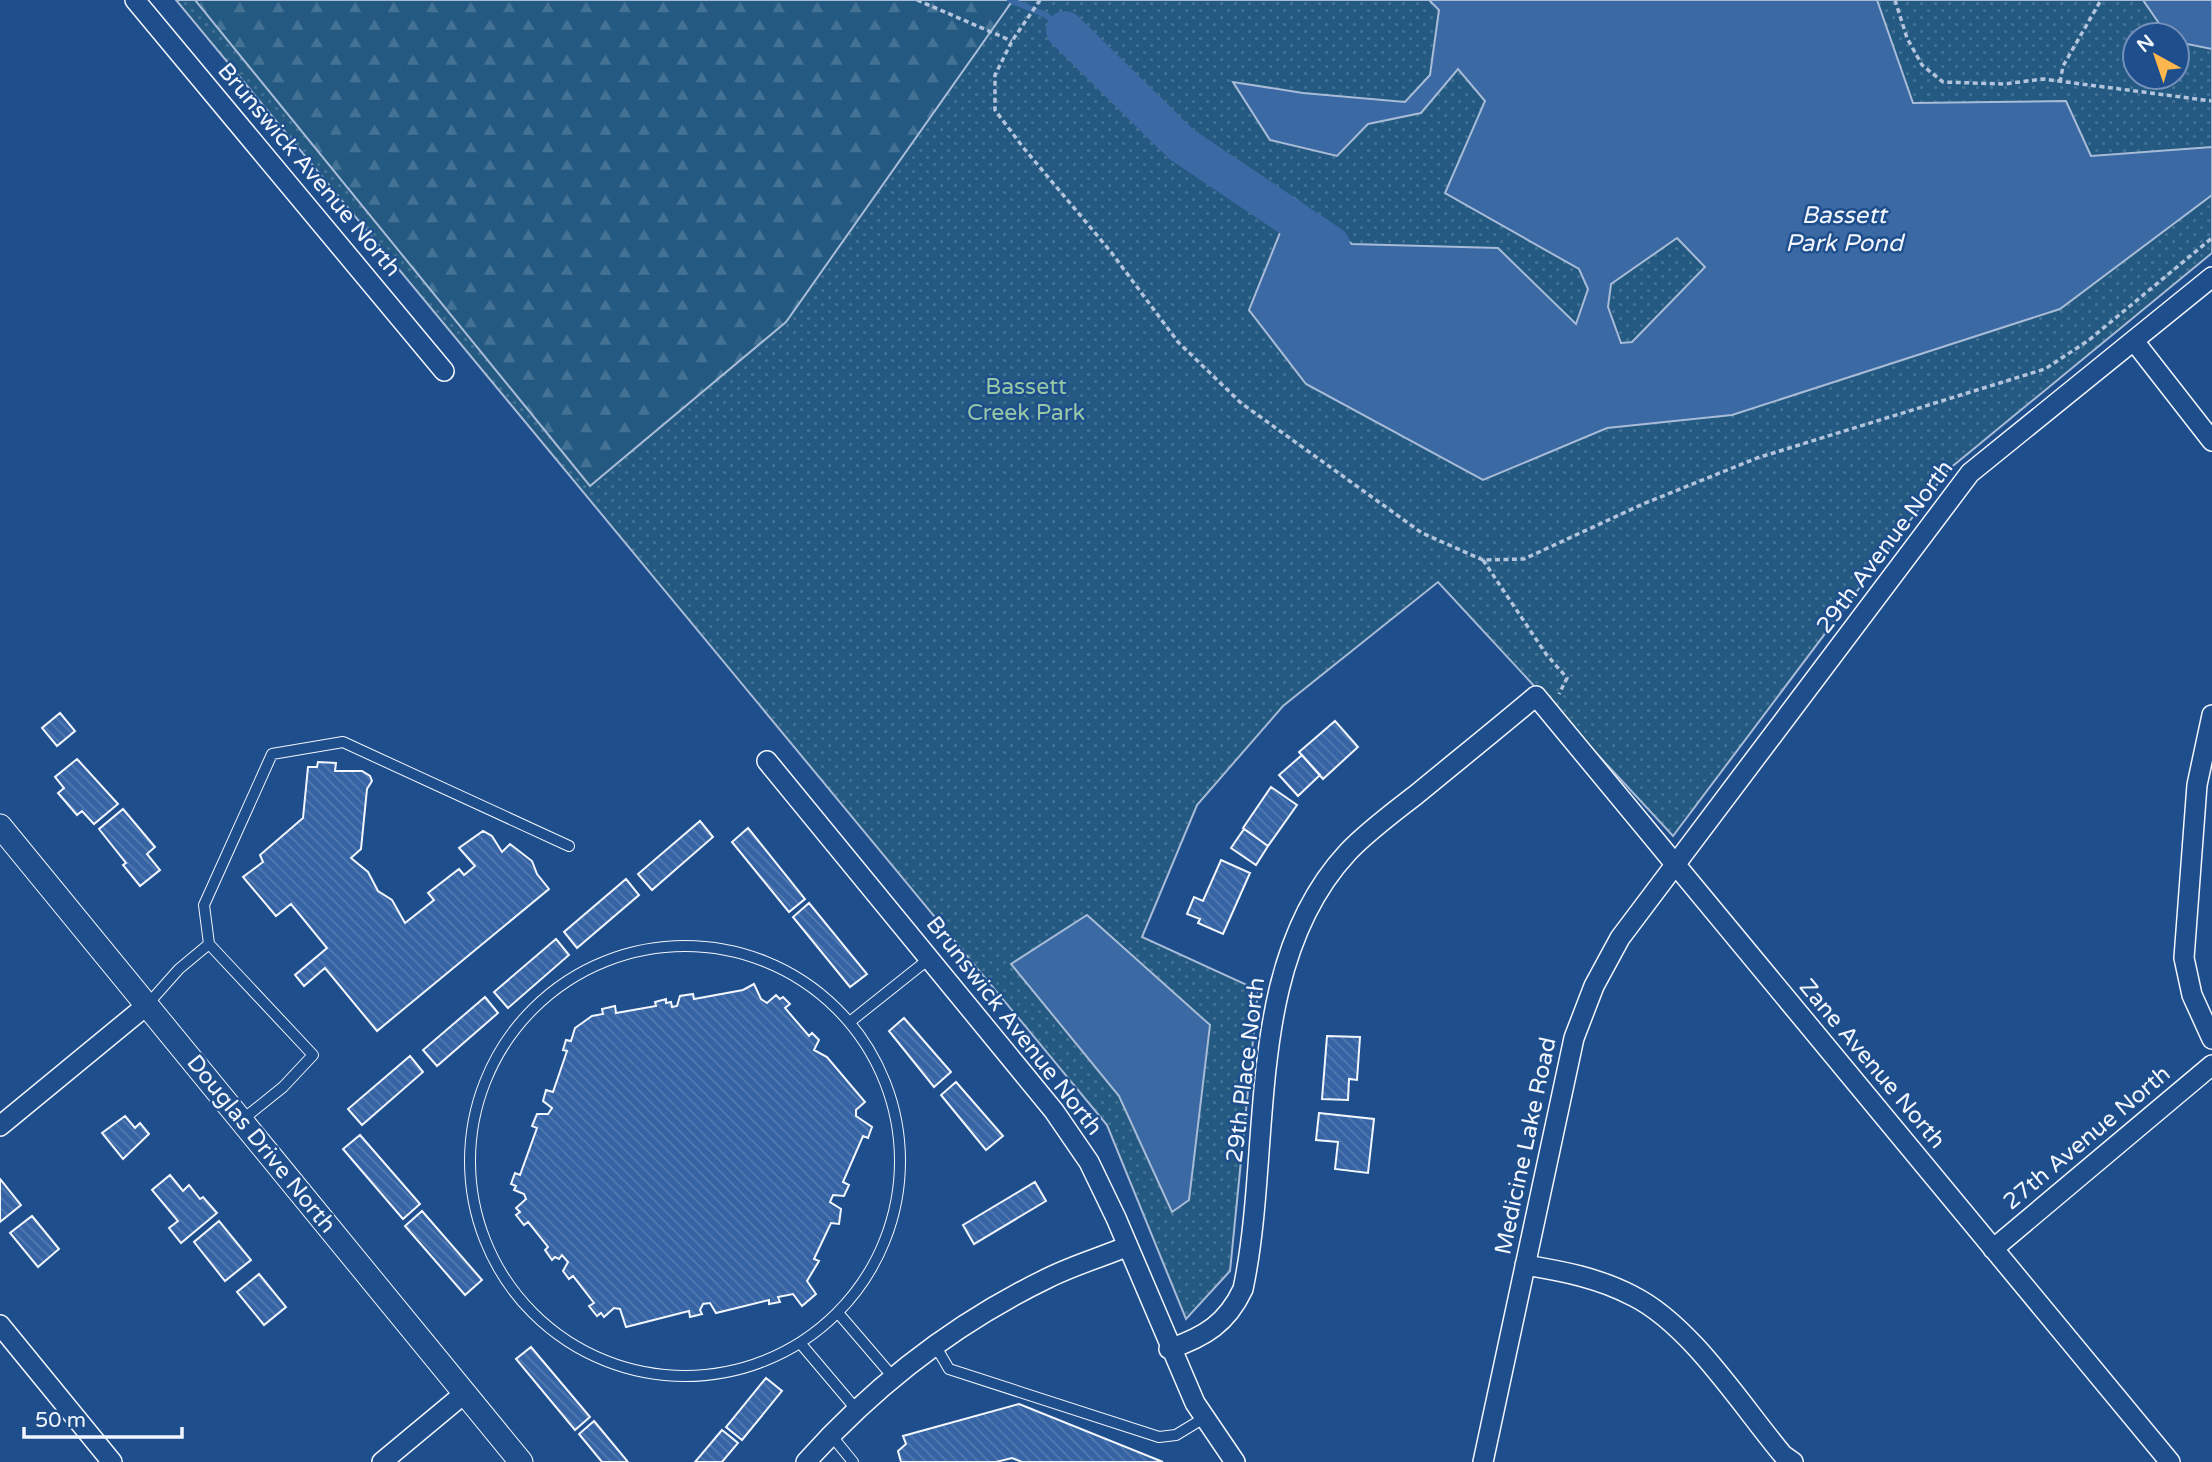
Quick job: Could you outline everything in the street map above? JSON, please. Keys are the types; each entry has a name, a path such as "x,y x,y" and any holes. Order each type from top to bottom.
{"street":[{"name":"Brunswick Avenue North","path":"135,0 444,371"},
{"name":"29th Avenue North","path":"1676,865 1970,473 2212,277"},
{"path":"2134,341 2212,441"},
{"name":"Zane Avenue North","path":"1536,696 2170,1462"},
{"name":"29th Place North","path":"1169,1349 1198,1339 1217,1326 1233,1310 1243,1289 1274,1017 1283,972 1298,928 1320,888 1348,852 1536,696"},
{"path":"2212,715 2197,785 2184,958 2192,995 2212,1039"},
{"name":"Brunswick Avenue North","path":"767,761 1054,1111 1089,1162 1128,1246 1169,1349 1205,1418 1235,1462"},
{"name":"Douglas Drive North","path":"0,826 522,1462"},
{"name":"Medicine Lake Road","path":"1483,1462 1574,1038 1594,986 1620,938 1676,865"},
{"path":"0,1126 147,1005"},
{"name":"27th Avenue North","path":"1993,1249 2212,1066"},
{"path":"806,1462 856,1409 893,1377 975,1317 1050,1277 1128,1246"},
{"path":"1525,1265 1597,1280 1635,1297 1668,1321 1697,1350 1783,1455 1793,1462"},
{"path":"0,1325 112,1462"},
{"path":"382,1462 465,1393"}],"lane":[{"path":"241,1120 283,1087 313,1055 208,944 204,905 272,754 343,742 569,846"},
{"path":"147,1005 179,969 208,944"},
{"path":"661,946 732,949 797,975 851,1021 885,1075 901,1138 898,1202 877,1262 839,1314 801,1344 736,1372 666,1377 598,1360 538,1322 495,1266 471,1200 471,1129 492,1062 535,1005 593,965 661,946"},
{"path":"851,1021 930,958"},
{"path":"839,1314 893,1377"},
{"path":"801,1344 856,1409"},
{"path":"935,1345 949,1369 1159,1437 1176,1435 1205,1418"},
{"path":"831,1434 853,1462"}],"path":[{"path":"917,0 1012,41"},
{"path":"1040,0 1012,41 995,75 995,110 1111,251 1178,342 1241,403 1344,478 1422,533 1483,560 1524,559 1643,504 1757,458 2045,369 2089,340 2212,238"},
{"path":"1895,0 1907,38 1922,65 1943,82 2004,84 2043,79 2212,101"},
{"path":"2059,83 2063,66 2101,0"},
{"path":"1483,560 1546,654 1567,678 1549,712"}],"green space":[{"name":"Bassett Creek Park","path":"176,0 2212,0 2212,253 1948,470 1673,836 1438,582 1283,706 1197,805 1142,937 1258,990 1230,1271 1186,1319 1107,1125"},
{"path":"195,0 1013,0 786,322 590,486"}],"water":[{"name":"Bassett Park Pond","path":"1429,0 1877,0 1913,103 2066,101 2091,156 2212,147 2212,195 2060,309 1732,415 1607,428 1483,480 1306,384 1249,310 1294,198 1352,244 1498,248 1576,324 1588,289 1579,269 1445,193 1485,101 1458,69 1421,113 1368,124 1337,156 1270,140 1233,82 1303,93 1405,102 1430,75 1439,10","holes":["1677,238 1705,267 1632,342 1621,343 1608,307 1611,284"]},
{"path":"2143,0 2212,0 2212,49 2191,45 2191,21 2157,21"},
{"path":"1087,915 1210,1025 1189,1200 1172,1212 1119,1096 1011,964"}],"building":[{"path":"60,713 75,731 57,746 42,728"},
{"path":"1335,721 1358,747 1323,779 1299,752"},
{"path":"1302,755 1320,775 1298,796 1279,775"},
{"path":"77,759 118,804 94,824 82,811 77,815 58,793 64,788 55,777"},
{"path":"318,762 336,763 335,771 362,771 370,776 372,781 367,789 361,849 351,858 368,872 378,891 392,900 405,923 434,900 428,893 459,869 464,875 475,866 459,848 483,831 492,836 502,852 510,844 532,861 537,874 549,889 377,1031 325,968 304,986 295,975 327,948 291,904 276,916 243,877 263,862 260,855 303,818 308,767 317,767"},
{"path":"1271,787 1297,805 1268,846 1243,828"},
{"path":"123,809 155,847 147,854 160,870 140,886 99,829"},
{"path":"700,821 713,837 652,890 638,874"},
{"path":"748,828 805,899 789,912 732,842"},
{"path":"1244,829 1268,846 1256,865 1231,848"},
{"path":"1221,860 1250,873 1223,934 1198,923 1200,919 1187,914 1194,897 1203,901"},
{"path":"626,879 639,895 577,948 564,932"},
{"path":"809,903 867,974 850,987 793,917"},
{"path":"556,939 569,955 508,1008 494,992"},
{"path":"754,984 761,999 767,1003 776,995 780,999 783,997 790,1004 785,1008 809,1036 812,1033 819,1040 814,1050 827,1057 865,1102 856,1110 856,1116 872,1127 868,1138 863,1136 843,1182 849,1185 844,1196 833,1195 830,1202 841,1209 839,1224 831,1223 814,1259 819,1261 807,1281 816,1294 802,1306 793,1294 778,1297 780,1302 769,1304 769,1300 716,1313 710,1303 703,1304 700,1310 702,1314 690,1317 689,1311 626,1327 620,1309 614,1308 604,1317 601,1313 597,1316 589,1306 594,1303 573,1276 569,1279 563,1271 568,1262 562,1255 559,1259 555,1257 552,1260 545,1250 548,1247 528,1222 524,1225 516,1215 520,1212 516,1208 526,1199 524,1194 514,1190 516,1186 511,1184 515,1173 520,1175 537,1128 532,1126 537,1114 548,1114 552,1108 543,1101 546,1090 553,1092 567,1051 563,1050 566,1040 571,1041 575,1028 592,1016 603,1014 602,1009 615,1006 616,1013 656,1006 655,1002 666,999 666,1003 671,1002 672,1007 677,1006 680,996 693,994 694,999 743,990"},
{"path":"485,997 498,1013 437,1066 423,1050"},
{"path":"904,1018 951,1072 934,1087 889,1031"},
{"path":"1327,1036 1360,1037 1357,1080 1349,1079 1348,1100 1322,1099"},
{"path":"410,1056 423,1072 362,1125 348,1109"},
{"path":"956,1082 1003,1136 986,1150 941,1095"},
{"path":"1319,1113 1374,1119 1368,1173 1335,1169 1338,1142 1316,1140"},
{"path":"125,1116 135,1128 140,1123 149,1134 123,1159 102,1133"},
{"path":"360,1135 420,1204 403,1219 343,1149"},
{"path":"170,1175 183,1191 189,1185 200,1199 203,1197 217,1213 181,1243 169,1228 178,1221 152,1190"},
{"path":"0,1179 21,1205 0,1222"},
{"path":"1035,1182 1046,1201 974,1244 963,1225"},
{"path":"422,1211 482,1280 465,1295 405,1226"},
{"path":"32,1216 59,1249 38,1267 10,1233"},
{"path":"219,1221 251,1260 225,1281 194,1242"},
{"path":"259,1274 286,1307 264,1325 237,1292"},
{"path":"531,1347 590,1417 575,1430 516,1359"},
{"path":"766,1378 782,1391 742,1440 726,1427"},
{"path":"1019,1404 1163,1462 1022,1462 1012,1458 996,1462 901,1462 898,1451 906,1444 903,1436"},
{"path":"594,1421 628,1462 602,1462 579,1434"},
{"path":"722,1430 738,1443 722,1462 695,1462"}],"waterway":[{"path":"1010,0 1046,15 1065,30"},
{"path":"1065,30 1181,144 1331,245"}]}
